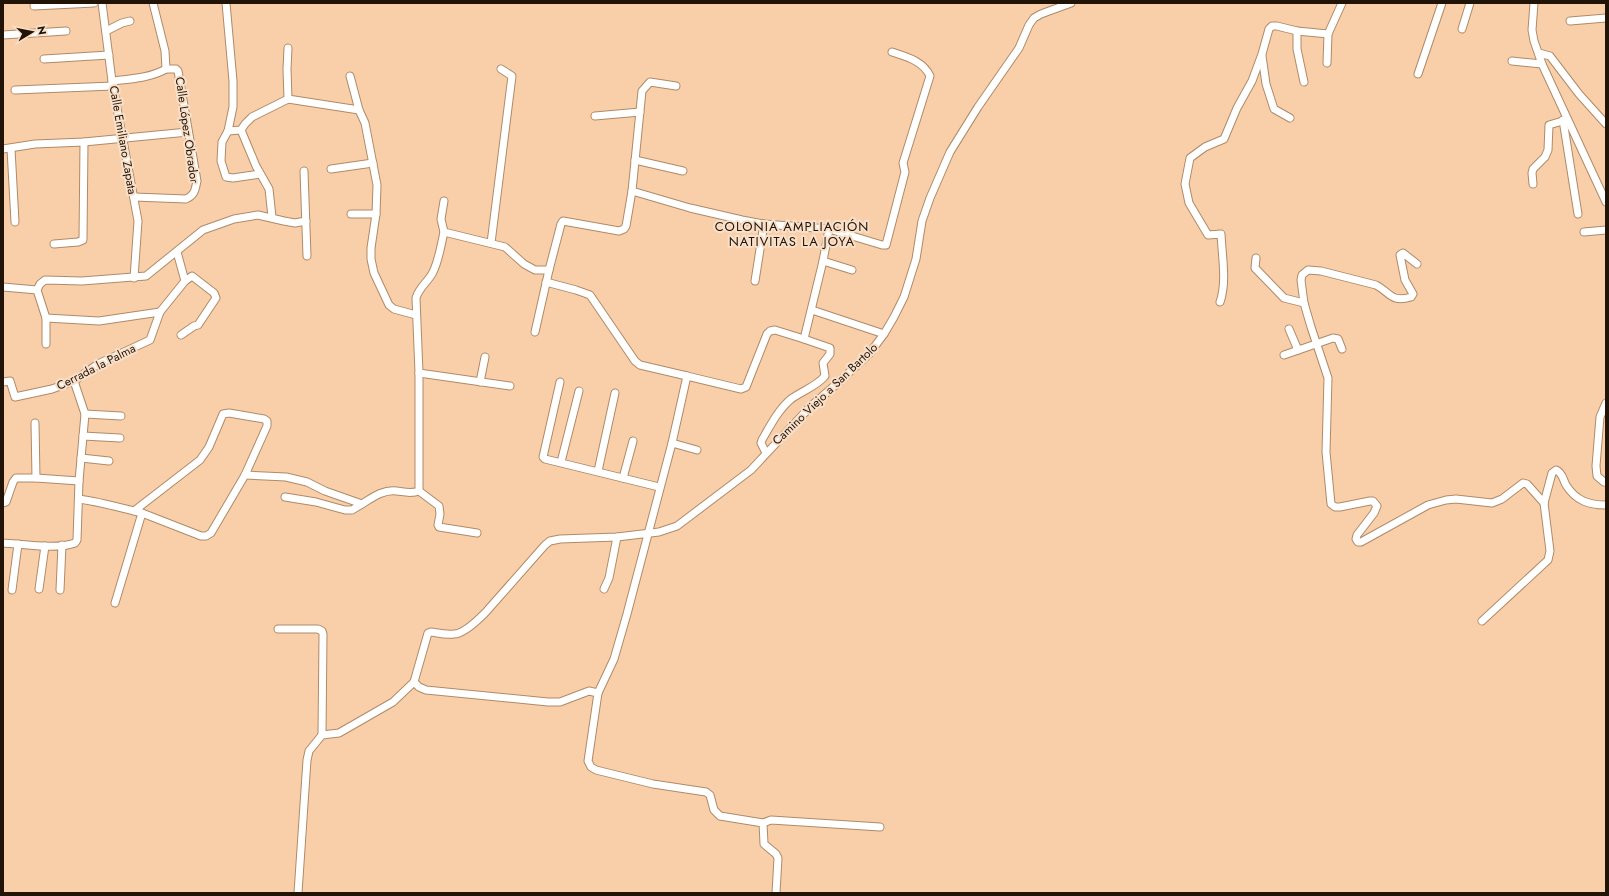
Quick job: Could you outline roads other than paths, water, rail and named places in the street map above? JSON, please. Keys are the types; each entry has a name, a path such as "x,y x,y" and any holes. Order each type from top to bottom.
{"street":[{"path":"34,6 94,3"},
{"name":"Calle Emiliano Zapata","path":"102,3 113,83 138,221 134,278"},
{"name":"Calle López Obrador","path":"134,197 186,199 191,197 194,193 197,181 178,71 176,69 166,69 165,51 153,3"},
{"path":"226,3 233,81 233,106 228,131 222,142 221,161 226,177 233,178 260,174"},
{"name":"Camino Viejo a San Bartolo","path":"414,682 428,634 431,632 454,634 460,632 476,621 550,541 560,539 617,537 670,530 685,521 736,480 751,470 810,407 869,354 884,334 904,297 916,259 922,221 930,198 950,152 978,107 1019,48 1029,25 1034,18 1070,3"},
{"path":"1327,63 1328,34 1342,3"},
{"path":"1418,74 1442,3"},
{"path":"1462,29 1470,3"},
{"path":"1534,3 1532,30 1538,53 1566,120 1606,202"},
{"path":"1570,21 1606,18"},
{"path":"106,31 122,23 130,21"},
{"path":"1220,302 1223,286 1220,234 1208,235 1189,203 1185,184 1190,158 1206,147 1224,139 1237,108 1252,81 1262,54 1269,28 1272,26 1297,31 1328,34"},
{"path":"3,35 66,31"},
{"path":"1297,31 1297,49 1304,82"},
{"path":"288,48 288,99"},
{"path":"632,191 690,208 764,224 829,229 886,245 905,172 903,163 930,76 927,69 919,62 892,52"},
{"path":"1538,53 1550,56 1579,94 1606,124"},
{"path":"1262,54 1266,84 1274,109 1290,118"},
{"path":"44,59 109,55"},
{"path":"1512,61 1542,64"},
{"path":"15,90 113,83 146,76 166,69"},
{"path":"490,243 512,76 500,69"},
{"path":"350,76 359,110 365,123 377,185 376,214 371,248 371,259 374,273 389,305 394,309 416,315"},
{"path":"535,332 561,224 563,221 619,231 624,229 626,226 632,191 642,91 650,82 676,86"},
{"path":"241,130 245,124 259,112 288,99 359,110"},
{"path":"595,116 640,112"},
{"path":"1533,184 1533,169 1545,157 1548,150 1549,125 1566,120"},
{"path":"1566,120 1578,214"},
{"path":"228,131 241,130"},
{"path":"241,130 260,174 269,189 272,217"},
{"path":"3,149 11,149 35,144 84,142 188,132"},
{"path":"54,244 78,242 83,240 84,142"},
{"path":"11,149 15,222"},
{"path":"635,160 682,171"},
{"path":"331,169 373,163"},
{"path":"304,171 306,256"},
{"path":"418,491 419,373 416,298 418,291 435,268 444,232 441,219 444,201"},
{"path":"351,214 376,214"},
{"path":"46,344 46,318 37,290 40,284 45,280 82,281 146,276 203,230 249,215 272,217 295,223 306,222"},
{"path":"754,281 764,224"},
{"path":"804,339 812,310 829,229"},
{"path":"1584,232 1606,230"},
{"path":"444,232 509,249 516,258 535,270 549,270"},
{"path":"177,252 185,281 192,276 196,277 214,293 216,298 198,325 181,335"},
{"path":"1417,264 1403,253 1400,255 1405,280 1413,294 1411,297 1406,298 1395,298 1385,289 1376,285 1322,271 1308,270 1302,275 1301,280 1304,303 1329,381 1326,452 1331,504 1335,507 1340,507 1373,501 1377,506 1374,513 1357,534 1356,539 1358,542 1361,542 1428,505 1456,499 1492,503 1502,499 1523,483 1528,484 1544,503"},
{"path":"1256,258 1255,268 1284,298 1304,303"},
{"path":"823,261 852,270"},
{"name":"Cerrada la Palma","path":"3,382 10,381 15,397 52,389 74,381 98,364 150,340 160,312 185,281"},
{"path":"546,282 590,295 635,361 640,365 741,389 746,387 767,334 770,331 776,330 830,348 830,354 823,363 825,376 790,401 780,412 762,440 761,443 766,453"},
{"path":"3,287 37,290"},
{"path":"812,310 884,334"},
{"path":"46,318 99,321 160,312"},
{"path":"1289,329 1298,350"},
{"path":"1284,355 1316,343 1336,338 1342,349"},
{"path":"480,382 485,357"},
{"path":"419,373 510,386"},
{"path":"687,376 672,443 614,659 598,693 588,761 590,767 596,770 653,784 706,792 710,794 714,810 720,816 763,823 771,820 880,827"},
{"path":"3,543 45,546 75,543 77,540 79,481 85,414 74,381"},
{"path":"560,382 543,457 545,459 659,487"},
{"path":"561,462 579,390"},
{"path":"598,471 615,393"},
{"path":"1604,482 1597,476 1596,466 1600,417 1606,403"},
{"path":"79,499 100,502 134,511 142,513 201,536 206,536 211,533 245,475 267,426 267,421 264,419 228,413 223,414 209,447 200,460 134,511"},
{"path":"85,414 121,416"},
{"path":"35,423 36,478"},
{"path":"83,436 120,438"},
{"path":"623,478 633,441"},
{"path":"672,443 697,450"},
{"path":"81,458 109,461"},
{"path":"1482,621 1548,560 1550,551 1544,503 1552,473 1556,470 1561,473 1567,486 1581,501 1592,505 1606,505"},
{"path":"245,475 286,477 307,482 325,491 362,504"},
{"path":"3,503 6,502 13,482 16,478 79,481"},
{"path":"285,497 316,502 345,510 352,510 372,497 385,491 395,490 413,493 418,491"},
{"path":"418,491 439,506 439,527 477,533"},
{"path":"115,603 142,513"},
{"path":"604,589 609,578 617,537"},
{"path":"12,590 18,544"},
{"path":"60,590 62,545"},
{"path":"39,589 45,546"},
{"path":"278,629 318,630 322,631 323,634 322,735 310,751 307,760 298,893"},
{"path":"322,735 339,733 394,702 414,682 419,687 426,690 548,702 560,702 589,691 598,693"},
{"path":"763,823 764,844 776,854 778,858 776,893"}],"district":[{"name":"COLONIA AMPLIACIÓN NATIVITAS LA JOYA","path":"792,234"}]}
